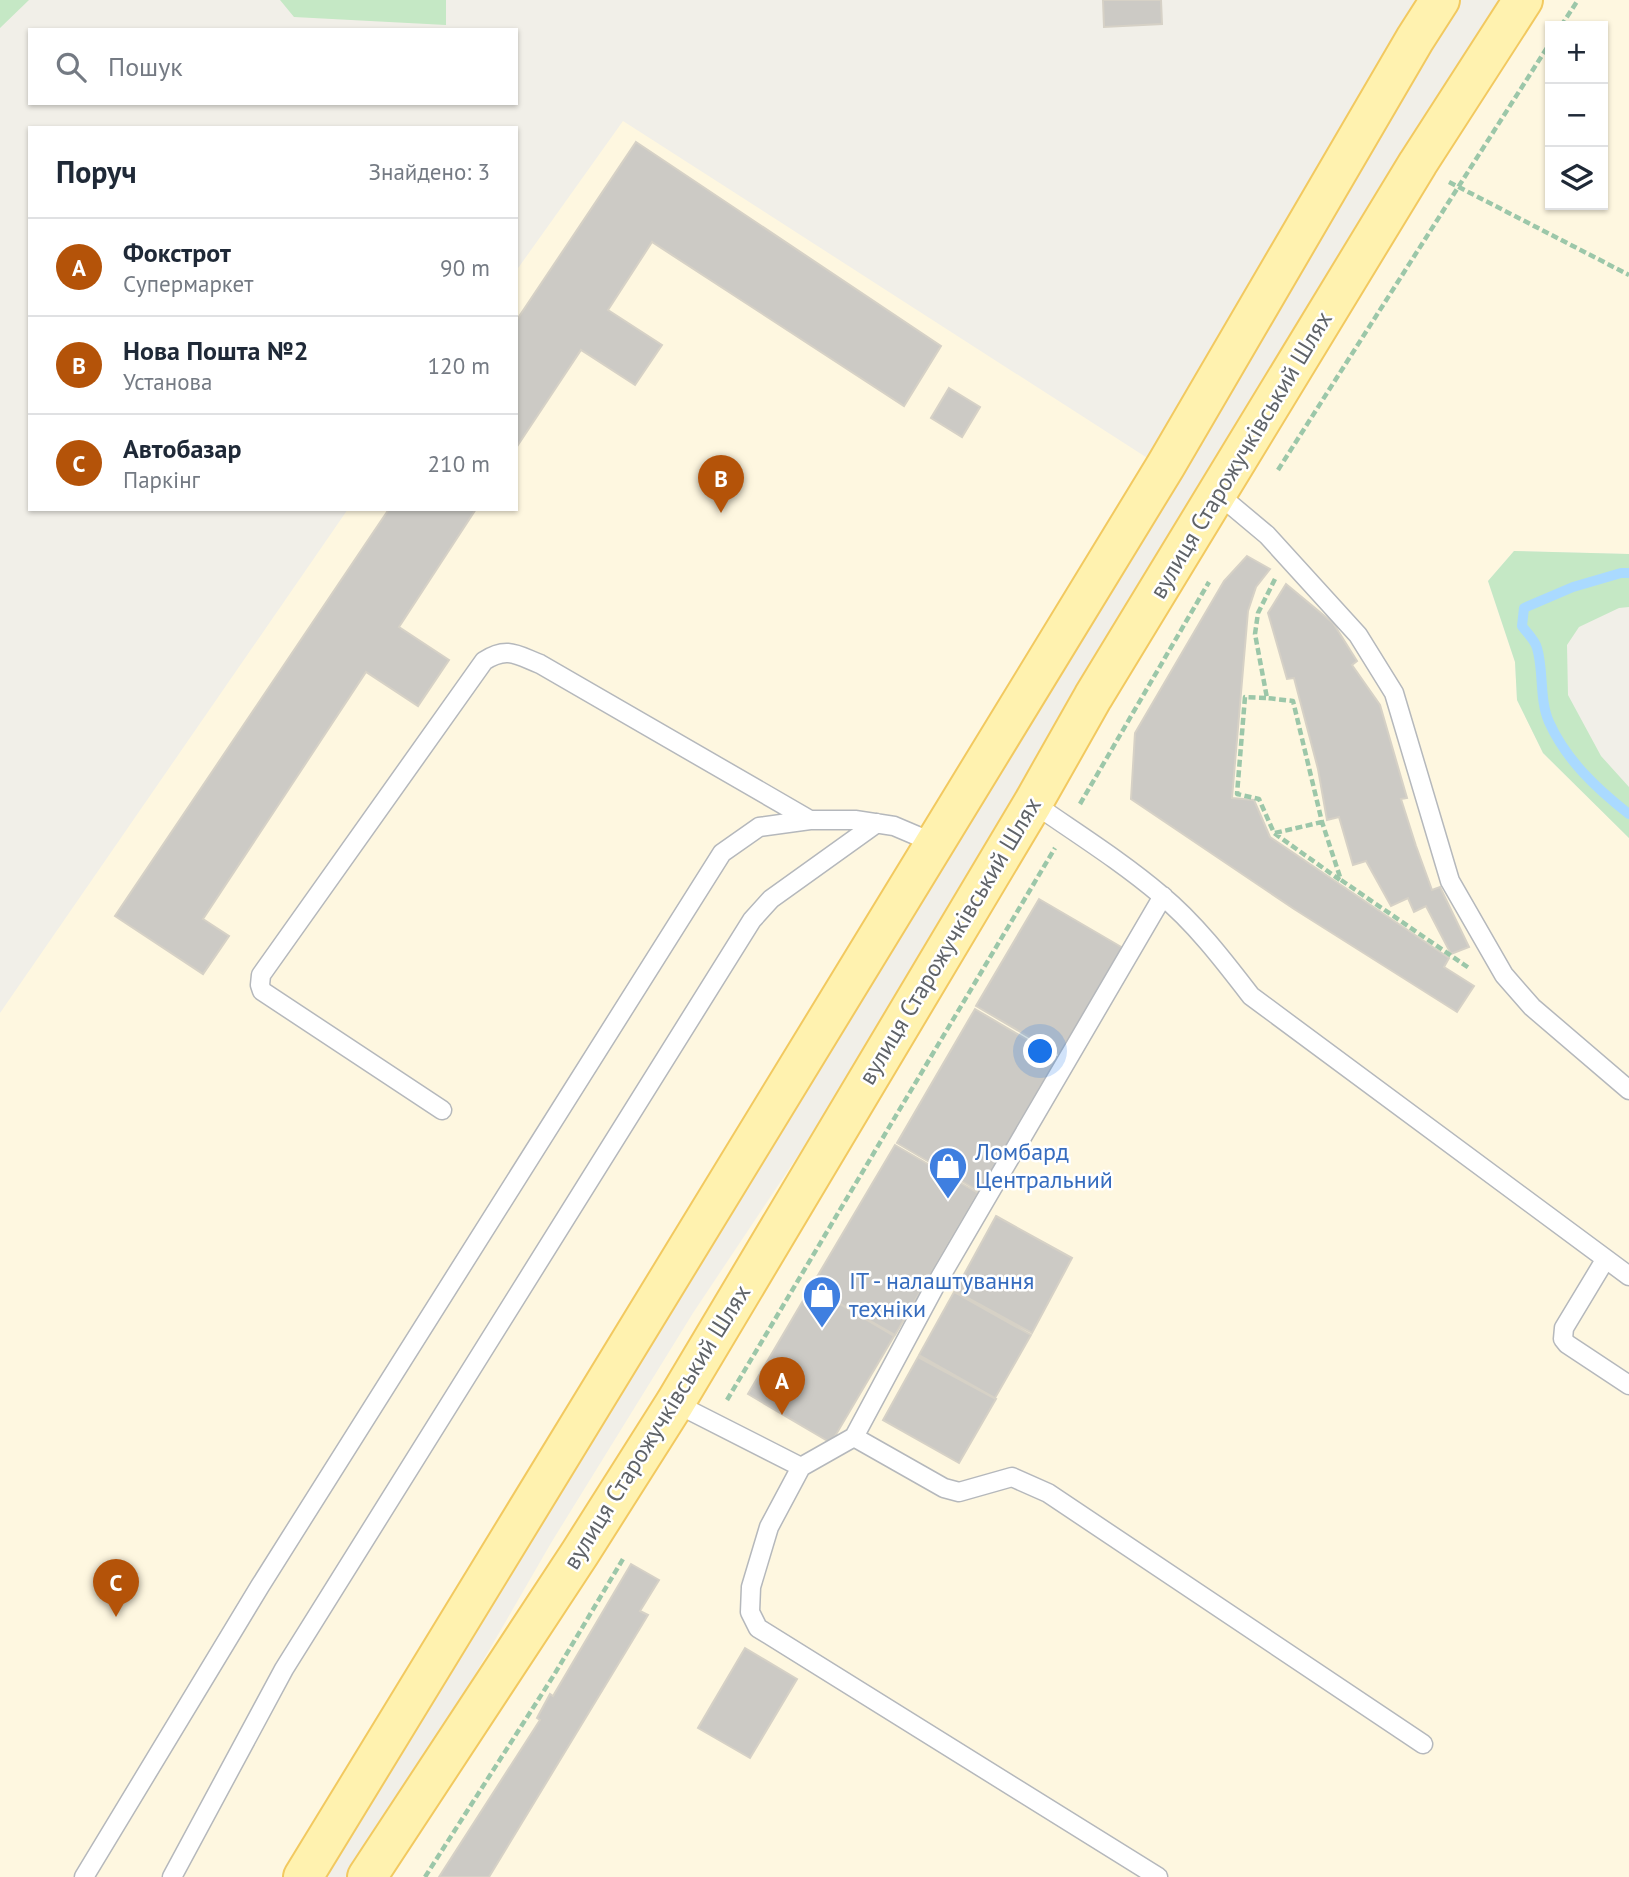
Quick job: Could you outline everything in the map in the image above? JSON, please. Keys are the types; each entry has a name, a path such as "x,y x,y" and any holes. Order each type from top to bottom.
{"main road":[{"path":"303,1877 1167,465 1440,0"},
{"name":"вулиця Старожучківський Шлях","path":"367,1877 573,1565 675,1403 1033,803 1093,697 1418,163 1523,0"}],"lane":[{"path":"1218,494 1267,534 1358,635 1394,693 1450,881 1504,975 1532,1007 1629,1090"},
{"path":"442,1110 311,1026 262,991 260,985 261,975 484,662 496,653 512,653 540,664 810,820"},
{"path":"1033,803 1129,869 1163,896 1222,959 1251,996 1629,1276"},
{"path":"84,1877 260,1586 722,853 759,827 810,820 855,820 894,826 934,843"},
{"path":"172,1877 285,1669 752,920 771,899 877,823"},
{"path":"1158,1877 758,1628 750,1612 751,1587 769,1527 801,1467 854,1437 935,1286 1163,896"},
{"path":"1605,1260 1564,1328 1563,1339 1629,1385"},
{"path":"675,1403 801,1467"},
{"path":"854,1437 944,1488 960,1492 1012,1478 1048,1493 1423,1744"}],"path":[{"path":"1564,21 1578,0"},
{"path":"1276,472 1545,51"},
{"path":"1418,163 1458,188 1629,275"},
{"path":"1267,698 1255,634 1258,613 1286,556"},
{"path":"1081,802 1212,577"},
{"path":"1341,880 1322,822 1293,701 1245,697 1237,794 1259,799 1274,834 1472,970"},
{"path":"1274,834 1322,822"},
{"path":"729,1397 1054,851"},
{"path":"425,1877 554,1675 625,1556"}],"shaded area":[{"path":"1505,0 1629,0 1629,554 1514,551 1488,581 1515,662 1517,700 1543,753 1629,838 1629,1877 358,1877 551,1543 693,1313 1033,803"},
{"path":"623,121 1152,461 299,1877 0,1877 0,1013 347,511 518,511 518,268"}],"green space":[{"path":"0,0 29,0 0,28"},
{"path":"280,0 446,0 446,25 294,17"},
{"path":"1514,551 1629,554 1629,607 1619,608 1579,627 1567,645 1568,695 1601,756 1629,787 1629,838 1543,753 1517,700 1515,662 1488,581"}],"building":[{"path":"1103,0 1161,0 1162,24 1104,27"},
{"path":"636,142 941,346 904,406 652,242 608,310 662,345 635,385 581,350 518,445 518,318"},
{"path":"949,388 980,407 962,437 931,418"},
{"path":"388,511 475,511 399,627 449,660 418,706 366,672 203,919 229,936 203,974 115,916"},
{"path":"1247,556 1270,569 1256,587 1248,611 1232,798 1254,800 1270,837 1449,958 1444,967 1474,986 1457,1012 1294,909 1131,799 1135,733 1224,581"},
{"path":"1286,584 1333,623 1357,661 1352,665 1380,705 1407,798 1401,799 1432,890 1440,887 1469,947 1451,954 1426,906 1414,912 1408,898 1391,906 1366,861 1353,865 1339,817 1327,820 1318,769 1294,678 1287,679 1268,613"},
{"path":"1039,899 1123,948 1060,1055 976,1006"},
{"path":"975,1009 1058,1058 980,1192 897,1143"},
{"path":"895,1145 978,1193 895,1335 811,1287"},
{"path":"996,1216 1072,1258 1032,1333 955,1291"},
{"path":"811,1287 894,1336 831,1443 748,1394"},
{"path":"954,1292 1031,1335 995,1398 919,1355"},
{"path":"918,1357 996,1399 959,1463 883,1420"},
{"path":"631,1564 659,1580 640,1611 648,1615 489,1877 439,1877 540,1720 537,1718 550,1694 553,1696"},
{"path":"745,1648 797,1679 750,1758 698,1728"}],"waterway":[{"path":"1629,573 1573,587 1524,608 1522,626 1537,648 1544,704 1556,736 1583,773 1629,814"}],"place":[{"name":"Нова Пошта №2","path":"721,513"},
{"name":"Ломбард Центральний","path":"948,1200"},
{"name":"ІТ - налаштування техніки","path":"822,1329"},
{"name":"Фокстрот","path":"782,1415"},
{"name":"Автобазар","path":"116,1617"}]}
